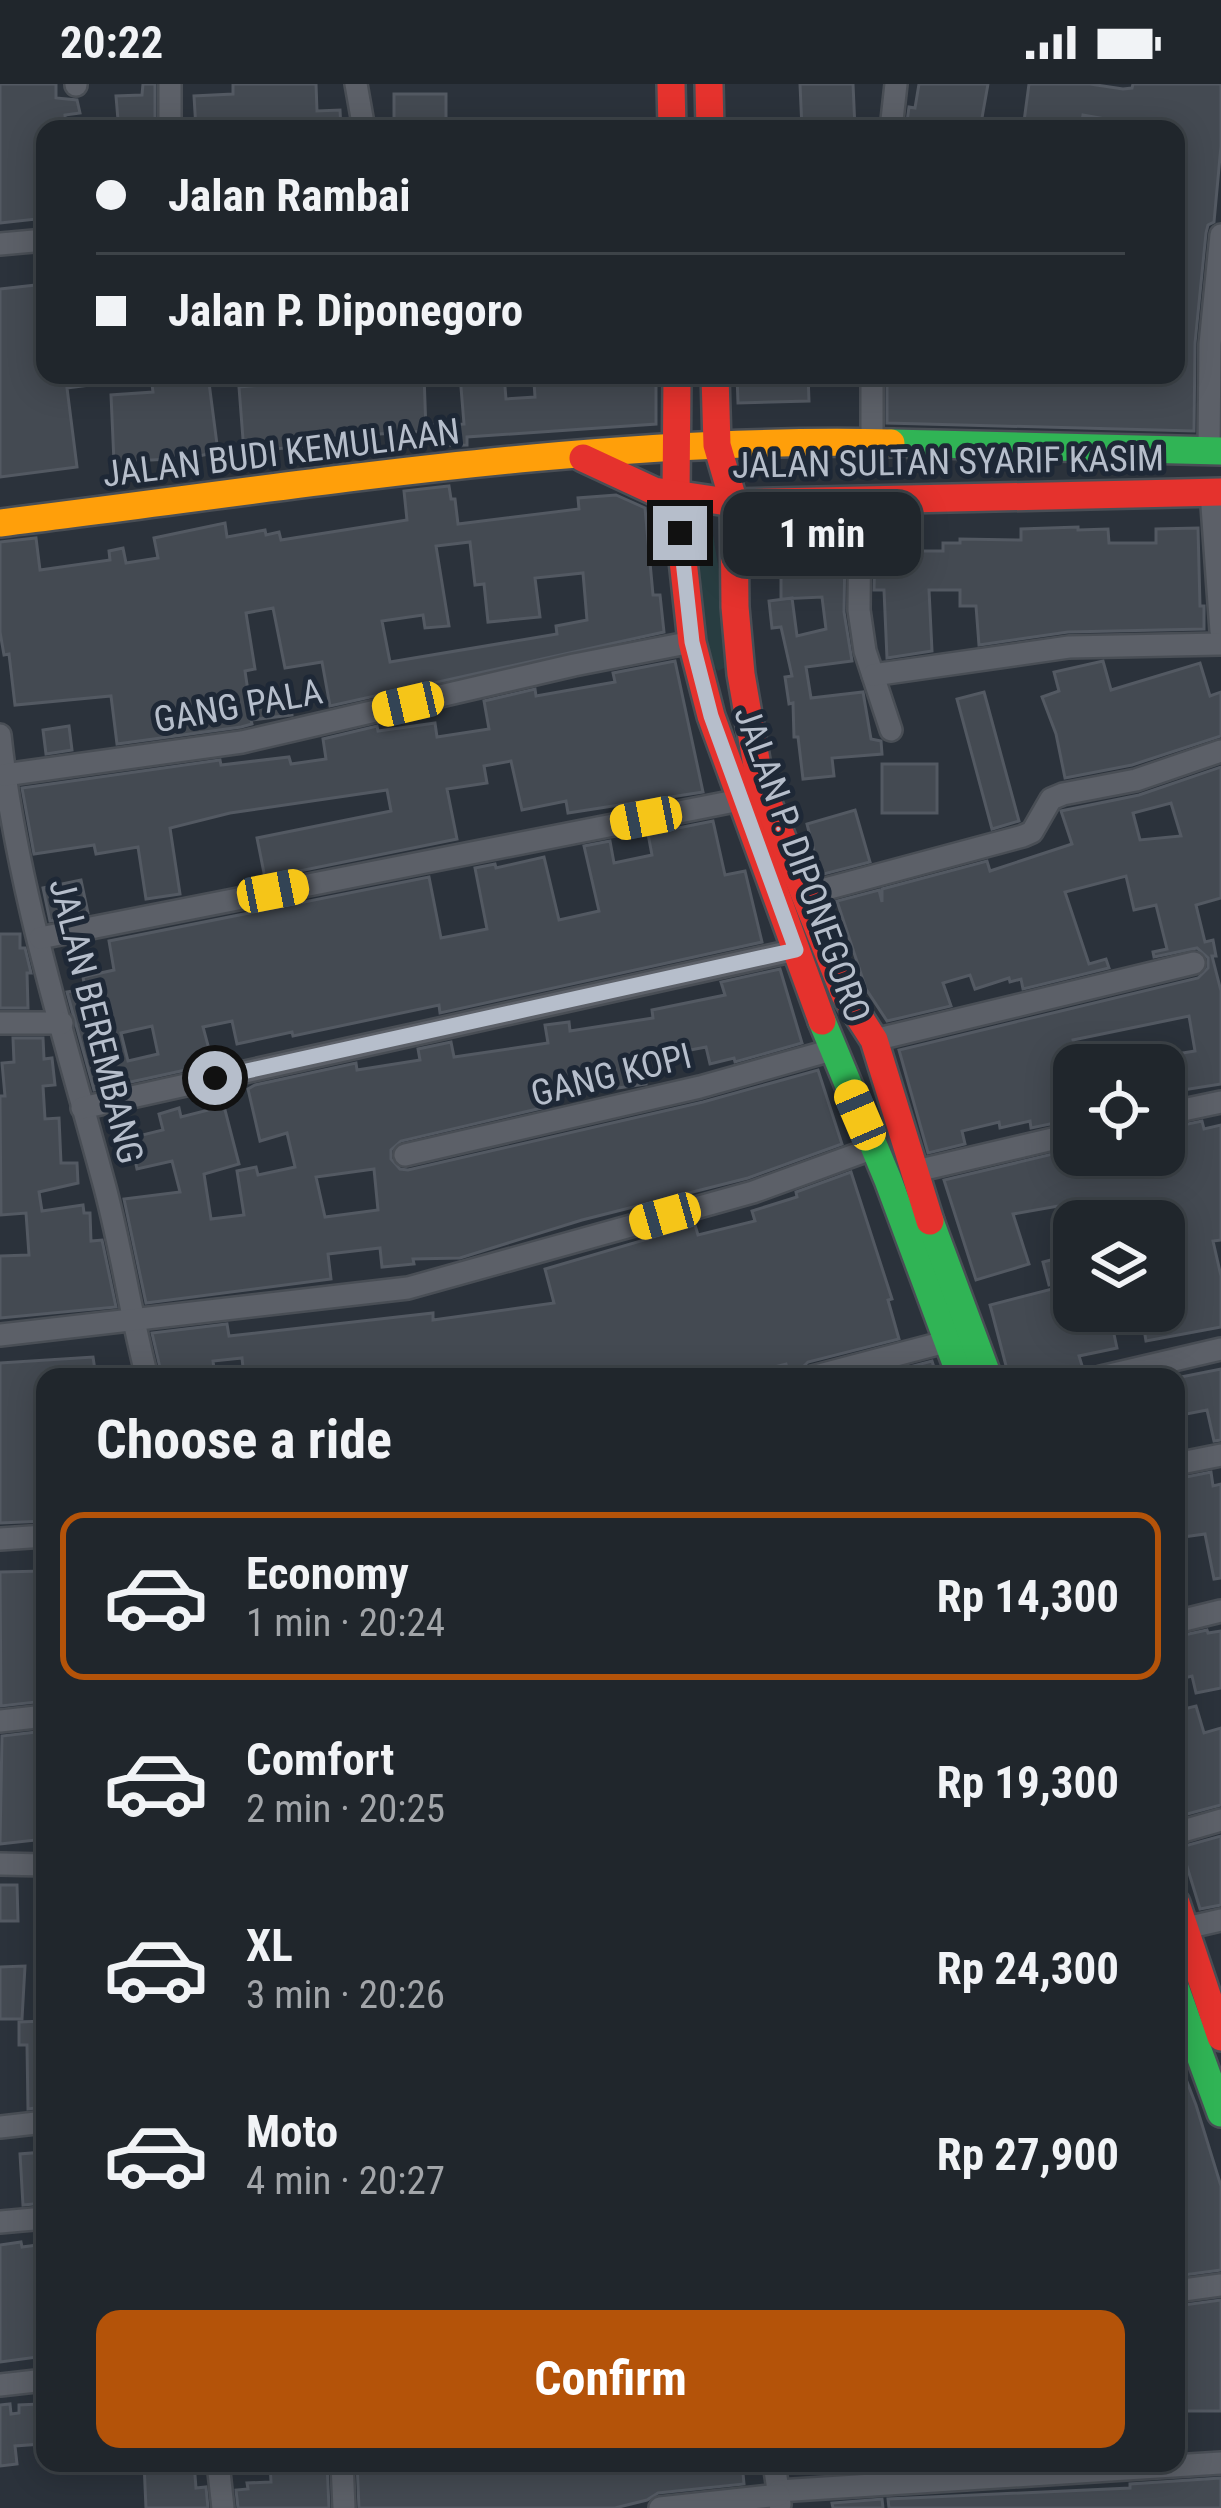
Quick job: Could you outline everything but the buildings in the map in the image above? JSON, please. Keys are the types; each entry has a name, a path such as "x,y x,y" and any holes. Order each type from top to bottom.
{"main road":[{"path":"671,84 672,120"},
{"path":"709,84 710,120"},
{"name":"JALAN P. DIPONEGORO","path":"677,384 676,496 692,642 719,745 832,1050 958,1368"},
{"path":"715,384 717,445 734,503 735,608 760,783 845,995 874,1040 912,1172 985,1368"},
{"name":"JALAN BUDI KEMULIAAN","path":"0,523 571,454 679,446 872,443 1215,451"},
{"name":"JALAN BUDI KEMULIAAN","path":"571,454 676,496"},
{"name":"JALAN SULTAN SYARIF KASIM","path":"676,496 734,503 1216,492"},
{"path":"1185,1928 1221,2037"},
{"path":"1185,2018 1221,2113"}],"street":[{"path":"170,84 170,120"},
{"path":"356,84 362,120"},
{"path":"892,120 896,84"},
{"path":"1215,451 1210,344 1221,239"},
{"path":"0,244 36,241"},
{"path":"872,384 872,443"},
{"path":"1216,492 1221,631"},
{"path":"860,500 859,610 891,730"},
{"name":"GANG PALA","path":"4,775 242,742 692,642"},
{"path":"873,675 1069,647 1221,644"},
{"name":"JALAN BEREMBANG","path":"0,735 5,802 123,1259 145,1368"},
{"path":"807,894 1022,836 1032,832 1051,799 1136,780 1221,751"},
{"path":"40,938 740,800"},
{"path":"82,1108 796,950"},
{"path":"874,1040 1194,963"},
{"path":"0,1023 62,1023"},
{"name":"GANG KOPI","path":"405,1155 655,1098 832,1050"},
{"path":"1185,1110 1221,1102"},
{"path":"912,1172 1053,1139"},
{"path":"0,1335 408,1288 753,1192 874,1148"},
{"path":"846,1368 949,1341"},
{"path":"1140,1368 1221,1349"},
{"path":"1185,1462 1221,1455"},
{"path":"0,1539 36,1537"},
{"path":"1185,1620 1221,1611"},
{"path":"0,1721 36,1717"},
{"path":"1185,1830 1221,1820"},
{"path":"0,1864 36,1865"},
{"path":"1185,1916 1221,1920"},
{"path":"0,2127 36,2123"},
{"path":"0,2222 36,2219"},
{"path":"1185,2290 1221,2285"},
{"path":"0,2385 36,2381"},
{"path":"1185,2466 1221,2463"},
{"path":"219,2472 223,2508"},
{"path":"342,2472 344,2508"},
{"path":"660,2508 1108,2472"}],"green space":[{"path":"712,529 730,636 730,665 718,671 705,655 680,531"}],"traffic: fast":[{"path":"891,443 1221,451"},
{"path":"822,1021 958,1368"},
{"path":"930,1221 985,1368"},
{"path":"1185,2015 1221,2113"}],"traffic: slow":[{"path":"0,523 556,456 667,447 891,443"}],"traffic: jam":[{"path":"671,84 672,120"},
{"path":"709,84 710,120"},
{"path":"677,384 676,497 692,642 711,716 822,1021"},
{"path":"715,384 717,445 734,503 741,674 760,783 845,995 874,1040 930,1221"},
{"path":"583,458 654,491 734,503 1221,492"},
{"path":"1185,1930 1221,2037"}],"route":[{"path":"215,1078 796,950 719,745 692,642 680,533"}]}
